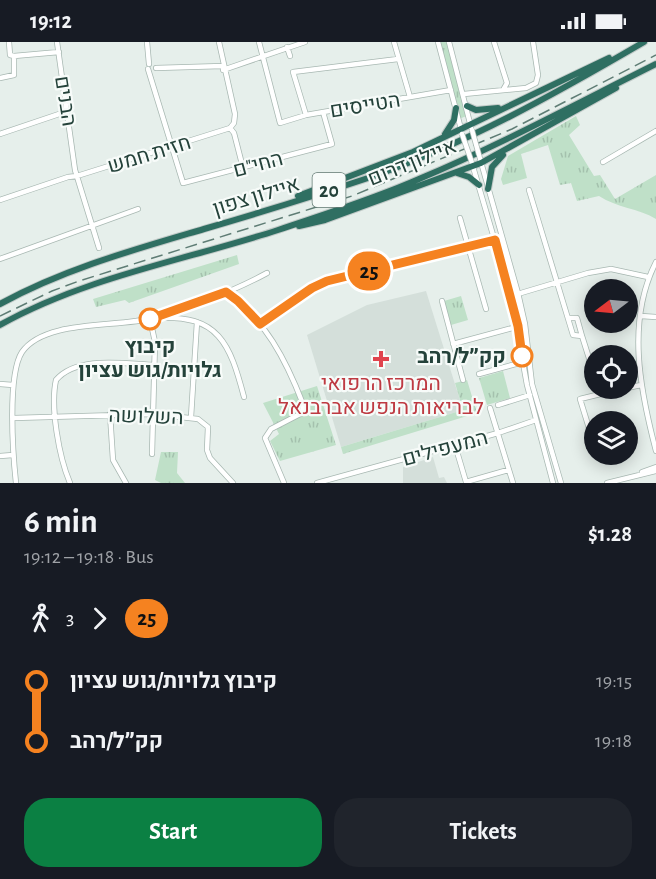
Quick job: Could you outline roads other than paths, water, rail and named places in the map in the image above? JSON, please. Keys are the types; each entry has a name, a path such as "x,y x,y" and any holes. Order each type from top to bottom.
{"highway":[{"path":"251,216 413,152 643,42"},
{"name":"איילון צפון","path":"0,304 44,281 100,260 251,216 399,167 441,150 529,107 643,42"},
{"path":"278,230 325,220 457,173 472,163 481,163 510,149 656,65"},
{"name":"איילון דרום","path":"0,325 47,302 83,289 278,230 398,188 440,170 656,65"},
{"path":"466,99 481,110 507,106"},
{"path":"442,137 452,126 456,108"},
{"path":"488,189 492,167 510,149"},
{"path":"457,173 469,177 479,185"}],"street":[{"path":"0,78 14,75 9,42"},
{"name":"הבנים","path":"57,42 75,160 99,248"},
{"path":"147,42 149,67 172,146"},
{"path":"219,42 235,114 234,123 230,128 234,133 243,168"},
{"path":"259,42 261,56"},
{"path":"156,68 223,68 305,42"},
{"path":"393,42 410,98"},
{"path":"438,42 511,296 530,394 553,483"},
{"path":"449,42 518,293 525,324 532,384 561,482"},
{"path":"494,42 507,84 512,89"},
{"path":"466,99 503,90 526,88 536,83 538,75 533,42"},
{"path":"287,47 290,56"},
{"path":"12,56 59,52"},
{"name":"הטייסים","path":"261,56 280,123 306,115 451,90"},
{"path":"306,115 293,72 398,59"},
{"path":"503,90 507,84"},
{"path":"0,134 68,111"},
{"name":"החי\"ם","path":"172,146 183,183 332,144 323,112"},
{"name":"חזית חמש","path":"0,200 78,173 230,128"},
{"path":"603,162 656,131"},
{"path":"529,190 573,335 582,336"},
{"path":"0,259 138,208"},
{"path":"460,218 486,309"},
{"path":"260,324 312,288 327,281 502,238"},
{"path":"656,262 648,277 641,316 638,354 641,385 656,450"},
{"path":"511,296 588,273 611,269 648,277"},
{"path":"150,319 226,292 267,273"},
{"path":"226,292 260,324 281,353 303,404 302,413 271,429 265,438 284,483"},
{"path":"442,301 463,380"},
{"path":"641,316 656,317"},
{"path":"16,483 13,455 13,385 22,352 43,337 81,327 150,319 177,318 197,322 212,329 228,347 244,398"},
{"path":"568,318 577,318 585,345"},
{"path":"150,319 155,342 152,454"},
{"path":"191,417 197,322"},
{"path":"453,344 525,324"},
{"path":"479,374 523,362"},
{"path":"70,483 61,453 56,417 54,387 60,375 89,365 155,365"},
{"path":"0,384 13,385"},
{"path":"498,405 530,394"},
{"path":"584,397 580,399 584,412"},
{"path":"490,408 513,483"},
{"path":"110,414 113,460 126,483"},
{"name":"השלושה","path":"14,418 110,414 191,417 204,422 208,428 210,458 233,483"},
{"name":"המעפילים","path":"317,483 498,433 536,420"},
{"path":"653,432 656,438"},
{"path":"454,445 466,482 508,470"},
{"path":"0,456 13,455"},
{"path":"607,483 621,481 656,469"}],"railway":[{"path":"0,316 79,281 352,196 512,129 656,55"}],"place":[{"name":"קיבוץ גלויות/גוש עציון","path":"150,319"},
{"name":"קק״ל/רהב","path":"522,356"},
{"name":"המרכז הרפואי לבריאות הנפש אברבנאל","path":"381,359"}]}
